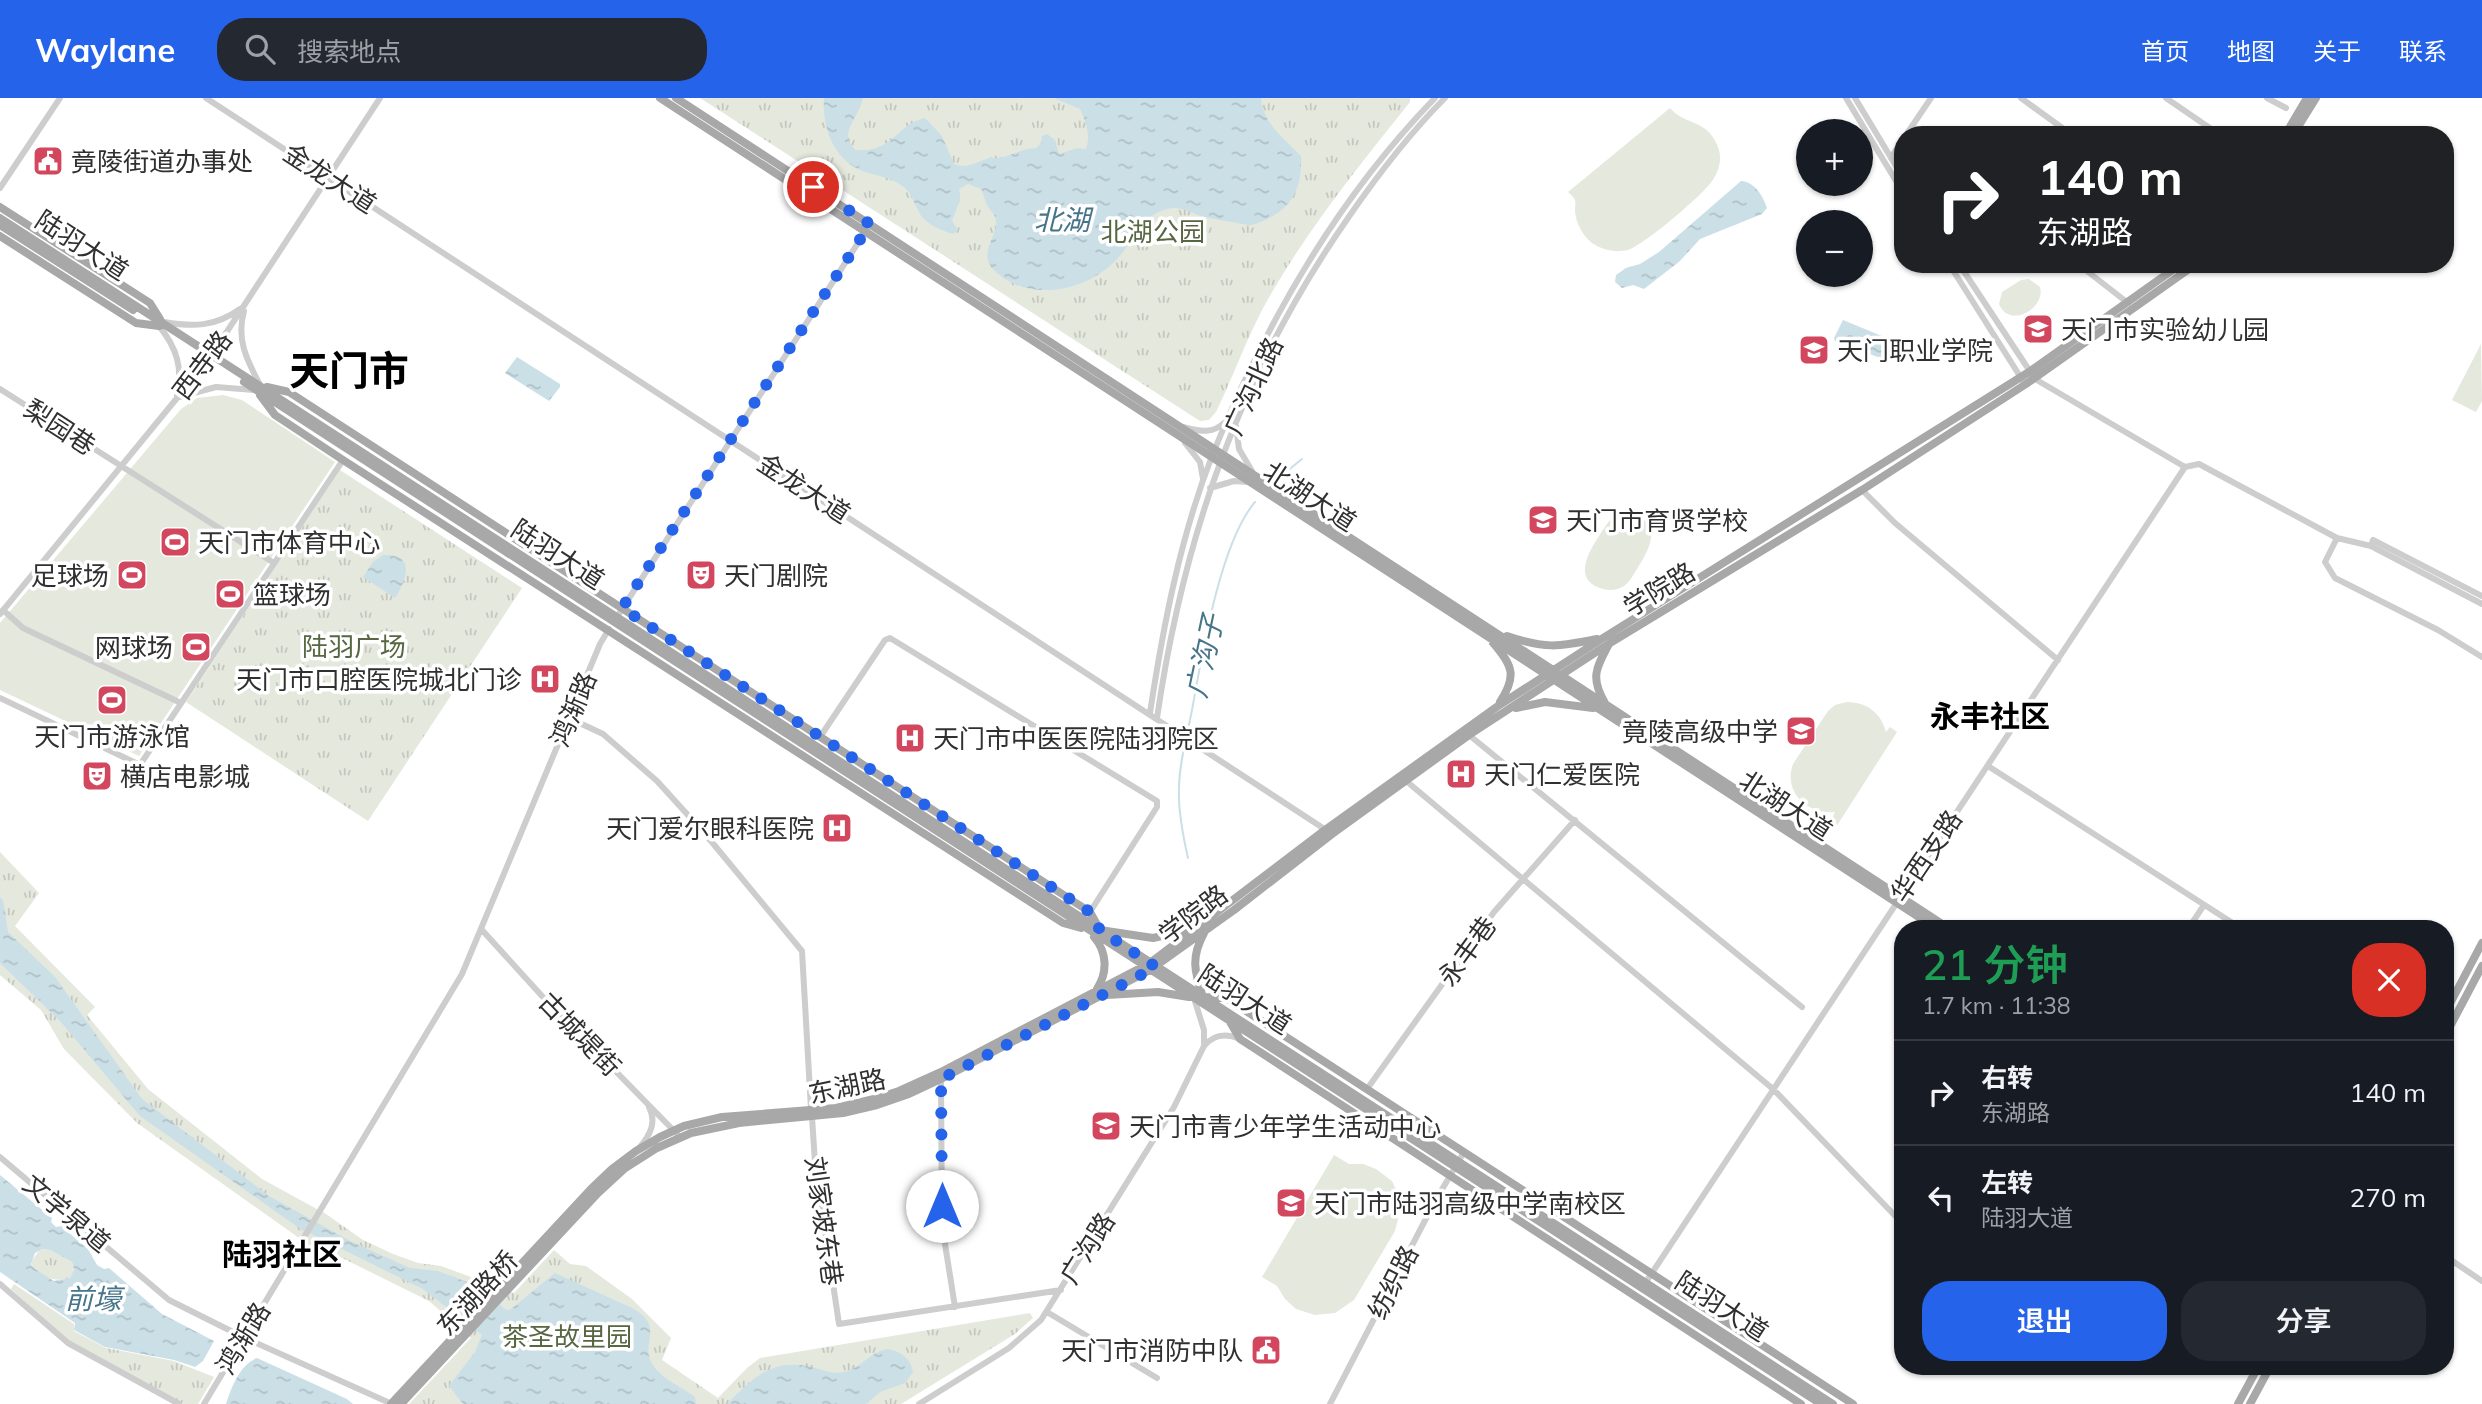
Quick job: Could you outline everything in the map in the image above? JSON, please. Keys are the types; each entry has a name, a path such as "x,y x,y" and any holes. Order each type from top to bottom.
{"main road":[{"name":"北湖大道","path":"660,98 867,228 1898,899 1934,920"},
{"name":"北湖大道","path":"676,98 867,228"},
{"path":"2290,126 2307,98"},
{"path":"2299,126 2316,98"},
{"path":"0,207 150,303 160,324 136,323 0,236"},
{"name":"陆羽大道","path":"0,218 417,494 1100,930 1150,967"},
{"name":"陆羽大道","path":"0,225 160,324"},
{"name":"学院路","path":"1150,967 1329,832 1501,709 1606,640 2028,378 2169,273"},
{"name":"学院路","path":"1606,640 1862,490 2183,273"},
{"path":"258,388 275,415 343,460 1063,923 1089,930 1104,951 1104,972 1099,994 1158,992 1226,998 1853,1404"},
{"path":"258,388 289,392 396,460 1090,912 1100,930 1153,938 1204,928"},
{"name":"陆羽大道","path":"258,388 362,452 1089,930 1457,1163 1821,1404"},
{"path":"362,452 396,460"},
{"path":"417,494 427,514"},
{"path":"593,589 615,619"},
{"path":"587,617 615,619"},
{"path":"1490,633 1544,647 1606,640 1596,671 1596,686 1604,708 1545,702 1501,709 1512,675 1507,659 1490,633"},
{"name":"学院路","path":"1329,832 1469,735 1501,709"},
{"name":"北湖大道","path":"1898,899 1925,920"},
{"path":"1198,997 1194,956 1204,928"},
{"path":"2454,996 2482,943"},
{"path":"2454,1020 2482,966"},
{"name":"东湖路","path":"553,1236 602,1178 636,1151 722,1117 843,1113 877,1105 941,1079 1150,967"},
{"name":"东湖路","path":"812,1113 899,1091 1099,994"},
{"name":"陆羽大道","path":"1198,997 1228,1020 1646,1282 1833,1404"},
{"path":"1228,1020 1240,1039 1801,1404"},
{"name":"东湖路","path":"553,1236 616,1176 677,1133"},
{"name":"东湖路桥","path":"425,1372 553,1236"},
{"path":"391,1404 425,1372"},
{"path":"401,1404 425,1372"},
{"path":"2238,1404 2254,1375"},
{"path":"2250,1404 2266,1375"}],"street":[{"path":"0,188 60,98"},
{"name":"金龙大道","path":"206,98 1329,832"},
{"name":"西寺路","path":"1,612 210,357 380,98"},
{"name":"广沟北路","path":"1154,716 1160,649 1180,561 1217,456 1234,417 1319,260 1434,101 1445,98"},
{"path":"1846,98 1894,178"},
{"path":"1855,98 1894,163"},
{"path":"1912,126 1931,98"},
{"path":"2021,98 2060,126"},
{"path":"2166,98 2207,126"},
{"path":"2267,98 2286,108"},
{"path":"1891,158 1894,153"},
{"name":"鸿渐路","path":"204,1404 462,974 608,631 867,228"},
{"path":"1955,273 2028,378 2185,467 2199,464 2337,538 2371,546 2482,604"},
{"path":"1964,273 2028,378"},
{"path":"2089,273 2127,303"},
{"path":"160,324 204,326 228,318 245,306"},
{"path":"160,324 178,358 180,382 177,398 216,387 258,388 240,337 245,306"},
{"name":"梨园巷","path":"0,389 274,563"},
{"path":"1234,417 1238,449 1252,479 1207,486 1200,462 1178,430 1210,431 1234,417"},
{"path":"0,698 140,765 343,460"},
{"name":"华西支路","path":"1646,1282 2185,467"},
{"path":"1862,490 1895,523 2058,660"},
{"path":"2337,538 2325,562 2335,578 2438,630 2482,657"},
{"path":"2371,546 2373,540 2482,596"},
{"path":"1,612 23,628 181,703"},
{"path":"820,737 885,640 890,638 1157,801 1157,807 1090,912"},
{"name":"刘家坡东巷","path":"569,718 603,734 657,781 706,835 802,951 815,1163 839,1324 955,1307"},
{"path":"1469,735 1802,1007"},
{"path":"1988,766 2228,920"},
{"path":"1405,780 1773,1089 1894,1215"},
{"name":"永丰巷","path":"1367,1089 1494,912 1575,820"},
{"path":"2194,920 2204,905"},
{"name":"古城堤街","path":"482,930 550,1004 677,1133"},
{"path":"1198,997 1204,1046"},
{"path":"1204,1046 1212,1038 1219,1036 1231,1035 1240,1039"},
{"name":"广沟路","path":"919,1404 1009,1348 1033,1329 1047,1312 1170,1115 1204,1046"},
{"path":"941,1079 942,1225 955,1307 1061,1290"},
{"path":"636,1151 648,1137 653,1122 652,1112 646,1102"},
{"name":"纺织路","path":"1330,1404 1464,1152"},
{"name":"文学泉道","path":"0,1157 169,1300 243,1337 391,1404"},
{"path":"2454,1262 2482,1281"},
{"path":"0,1284 68,1343 179,1404"},
{"path":"1047,1312 1157,1378"}],"green space":[{"name":"北湖公园","path":"700,98 1410,98 1410,102 1351,177 1295,255 1262,310 1216,412 1209,420 1200,421"},
{"path":"1670,108 1682,118 1708,131 1713,138 1720,155 1716,174 1688,206 1636,246 1619,251 1596,245 1588,240 1580,228 1575,200 1568,192"},
{"path":"2029,279 2040,287 2038,302 2025,313 2010,315 1999,304 2002,292 2021,280"},
{"path":"2481,344 2482,401 2476,412 2452,400"},
{"name":"天门市体育中心","path":"223,395 242,400 335,462 139,756 0,690 0,623 181,409 197,398"},
{"name":"陆羽广场","path":"340,470 522,588 368,821 186,702"},
{"path":"1628,514 1640,518 1651,529 1646,553 1624,586 1608,590 1593,585 1585,573 1587,558 1612,518"},
{"path":"1847,702 1867,706 1881,719 1886,732 1890,727 1897,732 1836,827 1829,823 1835,812 1815,810 1800,800 1791,784 1791,774 1793,764 1828,711 1835,705"},
{"name":"茶圣故里园","path":"0,852 39,893 15,926 95,1007 87,1015 148,1089 262,1179 326,1214 363,1240 393,1254 418,1263 441,1266 514,1293 554,1250 570,1264 586,1266 632,1299 671,1338 662,1360 718,1398 760,1358 1030,1313 1033,1318 1015,1334 901,1404 409,1404 471,1338 429,1301 332,1253 326,1263 305,1252 309,1245 137,1123 64,1049 41,1010 0,975"},
{"path":"1334,1155 1349,1164 1363,1164 1376,1169 1392,1181 1401,1207 1395,1231 1354,1300 1335,1313 1315,1315 1296,1309 1285,1299 1277,1286 1262,1277"},
{"path":"40,1249 50,1250 72,1262 74,1272 70,1278 53,1279 37,1272 31,1262"},
{"path":"14,1284 74,1324 74,1331 106,1348 174,1361 214,1377 198,1404 183,1404 67,1340 11,1289"}],"water":[{"name":"北湖","path":"824,98 863,98 848,137 856,150 879,147 907,126 925,118 942,136 954,164 963,166 1036,148 1041,143 1042,136 1047,134 1055,140 1059,154 1077,148 1086,149 1088,134 1080,109 1054,98 1261,98 1270,123 1301,156 1301,172 1291,200 1279,212 1261,222 1247,225 1179,209 1167,209 1146,221 1114,263 1103,272 1064,288 1037,290 1009,281 999,275 989,263 988,250 996,223 981,189 968,184 959,189 960,200 952,221 958,230 953,234 927,222 905,188 854,167 838,152 825,121"},
{"path":"1741,181 1750,184 1761,194 1767,208 1762,214 1700,239 1680,261 1644,289 1633,285 1622,288 1615,282 1616,275 1659,252"},
{"path":"1843,320 1889,339 1883,359 1835,341"},
{"path":"517,357 560,384 549,401 505,373"},
{"path":"383,555 401,558 405,563 403,584 395,598 363,577 373,562"},
{"path":"0,897 3,900 8,932 55,977 142,1099 269,1196 350,1241 410,1268 438,1271 480,1287 506,1310 511,1309 555,1273 632,1308 642,1315 650,1327 648,1347 655,1368 665,1378 695,1397 696,1404 463,1404 449,1386 475,1352 482,1335 423,1289 299,1228 140,1116 60,1021 0,963"},
{"name":"前壕","path":"0,1175 52,1218 51,1222 56,1227 61,1226 88,1249 97,1265 104,1269 109,1268 162,1314 214,1341 203,1361 195,1367 174,1360 105,1347 74,1330 75,1323 0,1272","holes":["42,1249 50,1250 72,1262 74,1270 70,1278 54,1281 31,1264 35,1253"]},
{"path":"887,1349 904,1356 913,1372 905,1383 880,1392 866,1404 727,1404 753,1380 771,1369 793,1365 839,1373 855,1368 875,1353"},
{"path":"257,1358 353,1404 226,1404 241,1371"}],"waterway":[{"name":"广沟子","path":"1281,476 1302,459"},
{"name":"广沟子","path":"1188,858 1179,798 1184,750 1207,631 1222,571 1243,520 1255,502"}],"place":[{"name":"竟陵街道办事处","path":"48,161"},
{"name":"天门市实验幼儿园","path":"2038,329"},
{"name":"天门职业学院","path":"1814,350"},
{"name":"天门市育贤学校","path":"1543,520"},
{"name":"天门市体育中心","path":"175,542"},
{"name":"足球场","path":"132,575"},
{"name":"天门剧院","path":"701,575"},
{"name":"篮球场","path":"230,594"},
{"name":"网球场","path":"196,647"},
{"name":"天门市口腔医院城北门诊","path":"545,679"},
{"name":"天门市游泳馆","path":"112,700"},
{"name":"竟陵高级中学","path":"1801,731"},
{"name":"天门市中医医院陆羽院区","path":"910,738"},
{"name":"天门仁爱医院","path":"1461,774"},
{"name":"横店电影城","path":"97,776"},
{"name":"天门爱尔眼科医院","path":"837,828"},
{"name":"天门市青少年学生活动中心","path":"1106,1126"},
{"name":"天门市陆羽高级中学南校区","path":"1291,1203"},
{"name":"天门市消防中队","path":"1266,1350"}],"district":[{"name":"天门市","path":"349,370"},
{"name":"永丰社区","path":"1990,716"},
{"name":"陆羽社区","path":"282,1254"}],"route":[{"path":"813,187 870,224 622,608 1090,912 1100,930 1156,967 941,1079 942,1206"}]}
